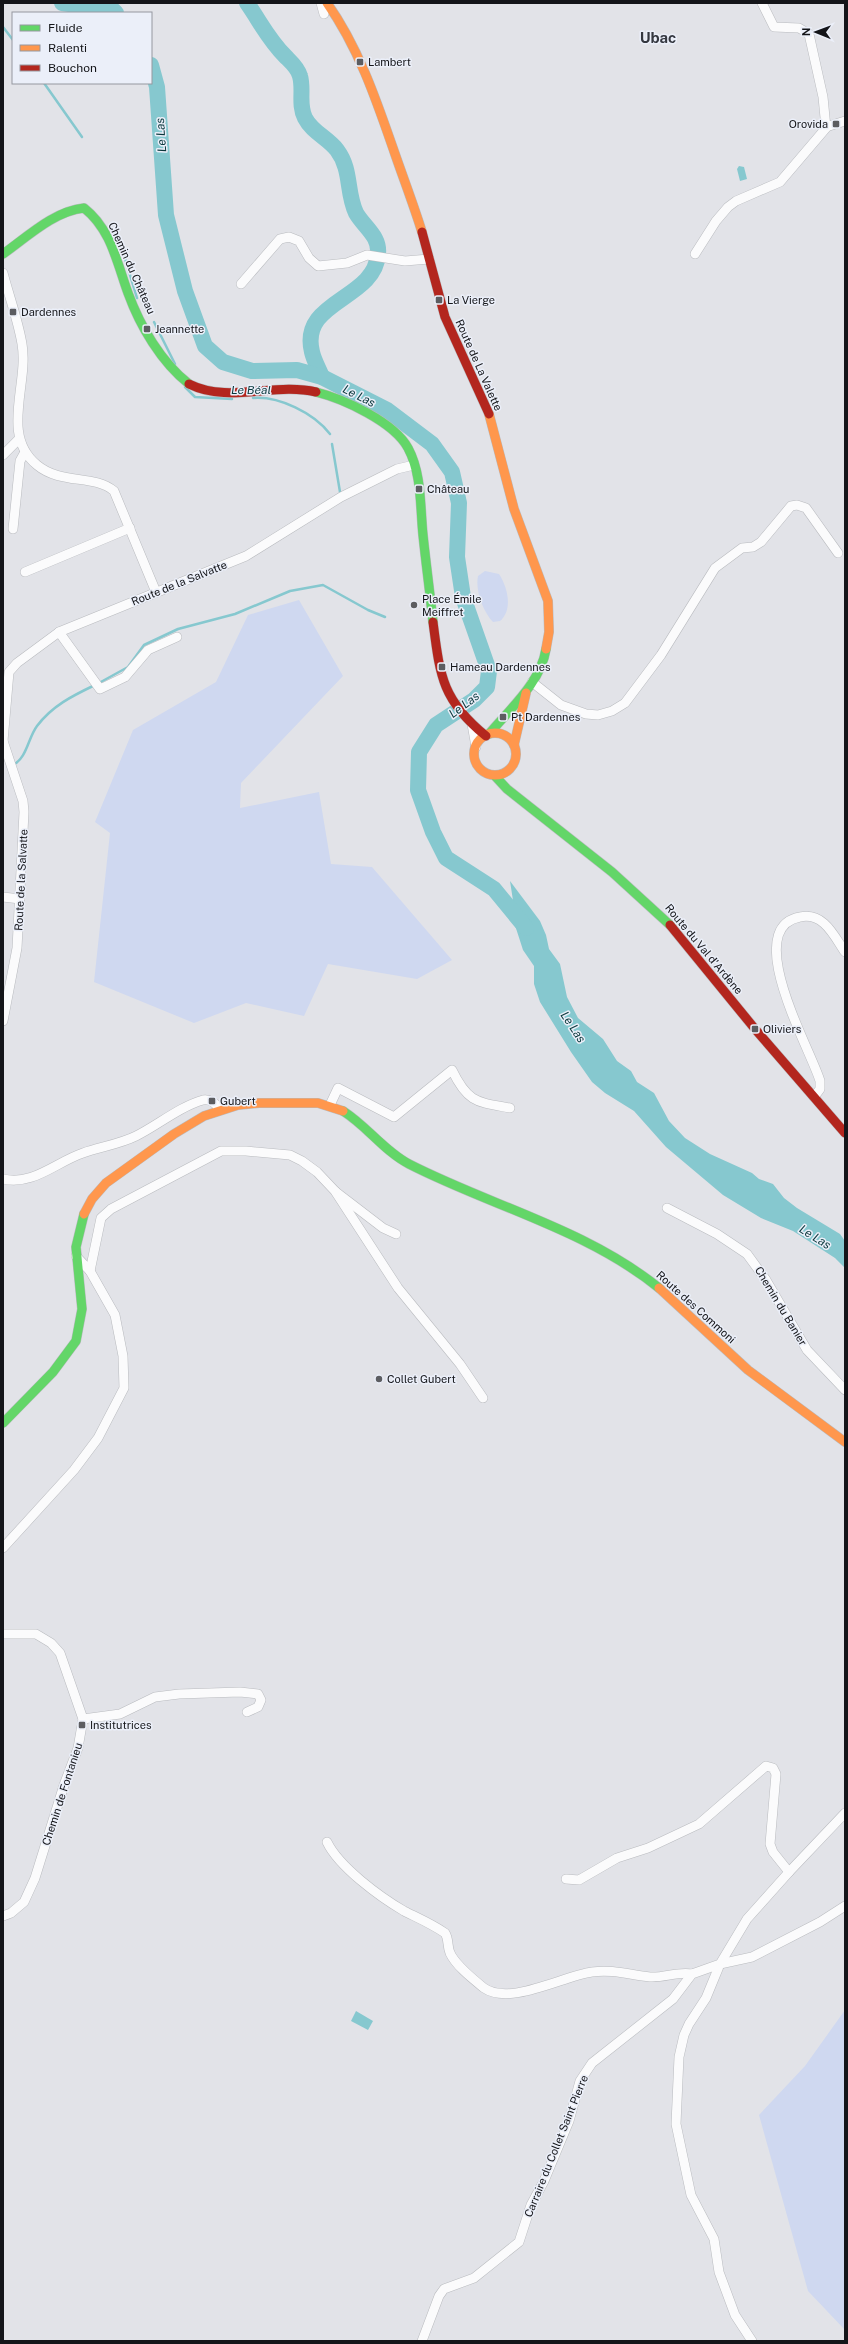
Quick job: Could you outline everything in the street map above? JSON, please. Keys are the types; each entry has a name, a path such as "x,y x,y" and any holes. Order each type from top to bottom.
{"street":[{"name":"Route de La Valette","path":"316,3 367,83"},
{"name":"Route de La Valette","path":"325,3 344,26 360,62 412,203 429,259 439,300 449,329 488,410 514,509 548,601 550,617 547,647 540,670 530,685 488,735"},
{"path":"324,14 325,3"},
{"path":"762,3 774,27 799,28 809,34 823,97 826,127"},
{"path":"695,254 716,221 728,207 736,201 780,182 826,127 845,121"},
{"name":"Chemin du Château","path":"3,254 48,222 73,209 78,208 87,210 98,221 110,242 135,309 168,363 182,379 202,388 226,394 296,389 320,393 362,413 393,432 408,449 417,475 431,598 446,688 470,722"},
{"path":"242,284 280,239 284,237 299,241 309,258 318,266 330,266 347,263 361,255 405,261 429,259"},
{"path":"3,273 22,344 16,425 19,439 25,452 35,464 55,476 93,482 111,488 116,495 156,592"},
{"path":"3,455 19,439"},
{"path":"13,529 20,461 25,452"},
{"name":"Route de la Salvatte","path":"3,1021 17,948 24,806 3,741 7,678 11,669 59,632 246,556 341,497 397,469 414,465"},
{"path":"530,685 561,705 586,714 598,716 612,711 625,703 660,655 715,568 742,548 753,547 761,542 791,506 797,505 806,508 838,553"},
{"path":"25,572 130,528"},
{"path":"59,632 100,689 125,677 148,650 177,637"},
{"path":"3,664 11,669"},
{"name":"Route de La Valette","path":"514,745 520,714 530,685"},
{"path":"470,722 488,735"},
{"path":"470,722 476,746 474,753 478,766 482,771 494,776 505,773 513,766 516,752 514,745 506,736 501,734 488,735 476,746"},
{"name":"Route du Val d'Ardène","path":"513,766 514,782 525,801"},
{"name":"Route du Val d'Ardène","path":"494,776 507,789 525,801 636,892 675,930 755,1029 845,1133"},
{"path":"3,898 20,899"},
{"path":"814,1097 820,1089 820,1081 781,987 778,956 779,935 784,926 791,920 800,917 813,917 824,922 845,952"},
{"path":"3,1423 60,1363 76,1342 81,1320 82,1296 76,1256 78,1232 86,1210 99,1189 181,1128 218,1108 269,1102 306,1102 330,1105 338,1088 394,1117 452,1070 460,1087 476,1102 510,1108"},
{"path":"3,1179 24,1180 43,1173 81,1153 133,1137 179,1110 204,1100 212,1101 218,1108"},
{"name":"Route des Commoni","path":"330,1105 346,1113 397,1158 432,1176 567,1235 635,1271 675,1301 749,1371 845,1442"},
{"path":"90,1271 101,1218 111,1209 221,1151 246,1151 290,1155 317,1172 335,1191 384,1228 396,1234"},
{"path":"335,1191 398,1288 460,1364 483,1398"},
{"name":"Chemin du Banier","path":"667,1208 717,1234 747,1254 764,1276 807,1350 845,1390"},
{"path":"3,1548 26,1520 74,1470 98,1438 124,1388 123,1356 115,1315 90,1271 76,1256"},
{"name":"Chemin de Fontanieu","path":"3,1634 36,1634 51,1643 60,1653 83,1719 78,1748 64,1785 35,1878 24,1902 12,1913 3,1916"},
{"path":"83,1719 120,1714 154,1697 179,1694 240,1692 258,1694 261,1700 258,1707 247,1712"},
{"path":"566,1879 579,1880 617,1858 648,1848 703,1821 768,1766 773,1768 776,1774 770,1844 773,1852 790,1872"},
{"path":"752,2341 735,2315 717,2266 714,2239 691,2195 676,2124 679,2057 684,2035 689,2024 706,1998 720,1964 747,1919 845,1813"},
{"path":"327,1842 344,1864 372,1888 403,1910 445,1933 449,1949 455,1962 484,1988 495,1993 513,1994 583,1973 602,1970 620,1971 650,1977 692,1974 720,1964 752,1957 820,1922 845,1906"},
{"name":"Carraire du Collet Saint Pierre","path":"422,2341 439,2296 444,2289 474,2278 519,2242 531,2205 544,2181 569,2121 580,2081 592,2063 672,1999 692,1974"}],"shaded area":[{"path":"485,571 499,574 507,592 507,611 500,621 493,622 489,618 483,607 479,594 477,582 478,576"},
{"path":"299,600 343,676 241,783 240,808 319,792 331,864 372,867 452,960 417,979 328,964 304,1016 246,1003 194,1023 94,982 110,833 95,822 133,730 216,682 248,615"},
{"path":"845,2010 845,2330 808,2291 759,2115 805,2066"}],"water":[{"path":"739,166 744,167 747,179 740,181 737,169"},
{"path":"510,881 540,921 546,935 549,949 560,964 567,997 578,1018 603,1039 617,1061 631,1071 637,1082 654,1093 669,1121 685,1138 710,1154 752,1173 759,1179 773,1184 784,1198 797,1208 840,1234 845,1241 845,1268 835,1258 793,1231 761,1218 723,1195 666,1147 634,1111 605,1093 592,1082 571,1052 540,1002 534,984 534,966 523,950 513,919 514,907"},
{"path":"356,2011 373,2021 368,2030 351,2021"}],"waterway":[{"name":"Le Las","path":"62,3 113,10 115,12"},
{"path":"247,3 274,44 298,70 301,81 302,108 305,118 308,123 337,150 342,158 356,213 377,242 378,254 374,269 365,281 326,310 316,321 311,335 312,352 322,377"},
{"name":"Le Béal","path":"3,27 12,39"},
{"name":"Le Las","path":"152,69 157,87 166,215 185,291 205,346 223,362 252,371 297,370 322,377 387,410 432,444 452,472 459,503 457,557 463,597 489,671 487,687 474,700 436,725 419,752 418,790 433,832 446,858 494,889 526,928"},
{"name":"Le Béal","path":"45,84 82,137"},
{"name":"Le Béal","path":"123,252 137,298"},
{"name":"Le Béal","path":"154,322 175,364"},
{"name":"Le Béal","path":"185,387 195,397 232,399"},
{"name":"Le Béal","path":"253,398 274,400 295,407 315,419 330,434"},
{"name":"Le Béal","path":"332,444 340,492"},
{"path":"99,683 128,667 144,645 178,629 235,614 290,591 323,585 368,610 385,617"},
{"path":"437,614 469,614"},
{"path":"13,765 21,758 37,726 49,713 70,698 95,685"}],"traffic: fast":[{"path":"3,254 52,219 73,210 84,208 93,216 107,236 133,305 152,343 169,365 189,384"},
{"path":"316,392 340,400 367,413 392,429 408,448 413,458 418,479 433,622"},
{"path":"489,734 515,705 531,684 538,673 546,649"},
{"path":"495,776 507,789 612,872 670,925"},
{"path":"343,1111 352,1117 400,1159 440,1179 569,1234 631,1267 659,1288"},
{"path":"3,1423 53,1372 76,1341 82,1309 76,1247 84,1214"}],"traffic: slow":[{"path":"327,3 349,38 366,76 422,232"},
{"path":"489,414 514,509 548,601 549,632 546,649"},
{"path":"514,745 526,693"},
{"path":"491,733 499,733 510,739 516,750 516,754 516,758 510,769 499,775 491,775 480,769 474,758 474,750 480,739 491,733"},
{"path":"84,1214 92,1199 106,1183 174,1134 204,1116 238,1105 259,1103 318,1103 343,1111"},
{"path":"659,1288 748,1370 845,1442"}],"traffic: jam":[{"path":"422,232 445,317 489,414"},
{"path":"189,384 204,390 220,392 236,393 284,389 316,392"},
{"path":"433,622 438,658 446,686 460,711 486,736"},
{"path":"670,925 755,1029 845,1133"}],"place":[{"name":"Lambert","path":"360,62"},
{"name":"Orovida","path":"836,124"},
{"name":"La Vierge","path":"439,300"},
{"name":"Dardennes","path":"13,312"},
{"name":"Jeannette","path":"147,329"},
{"name":"Château","path":"419,489"},
{"name":"Place Émile Meiffret","path":"414,605"},
{"name":"Hameau Dardennes","path":"442,667"},
{"name":"Pt Dardennes","path":"503,717"},
{"name":"Oliviers","path":"755,1029"},
{"name":"Gubert","path":"212,1101"},
{"name":"Collet Gubert","path":"379,1379"},
{"name":"Institutrices","path":"82,1725"}],"district":[{"name":"Ubac","path":"658,38"}]}
